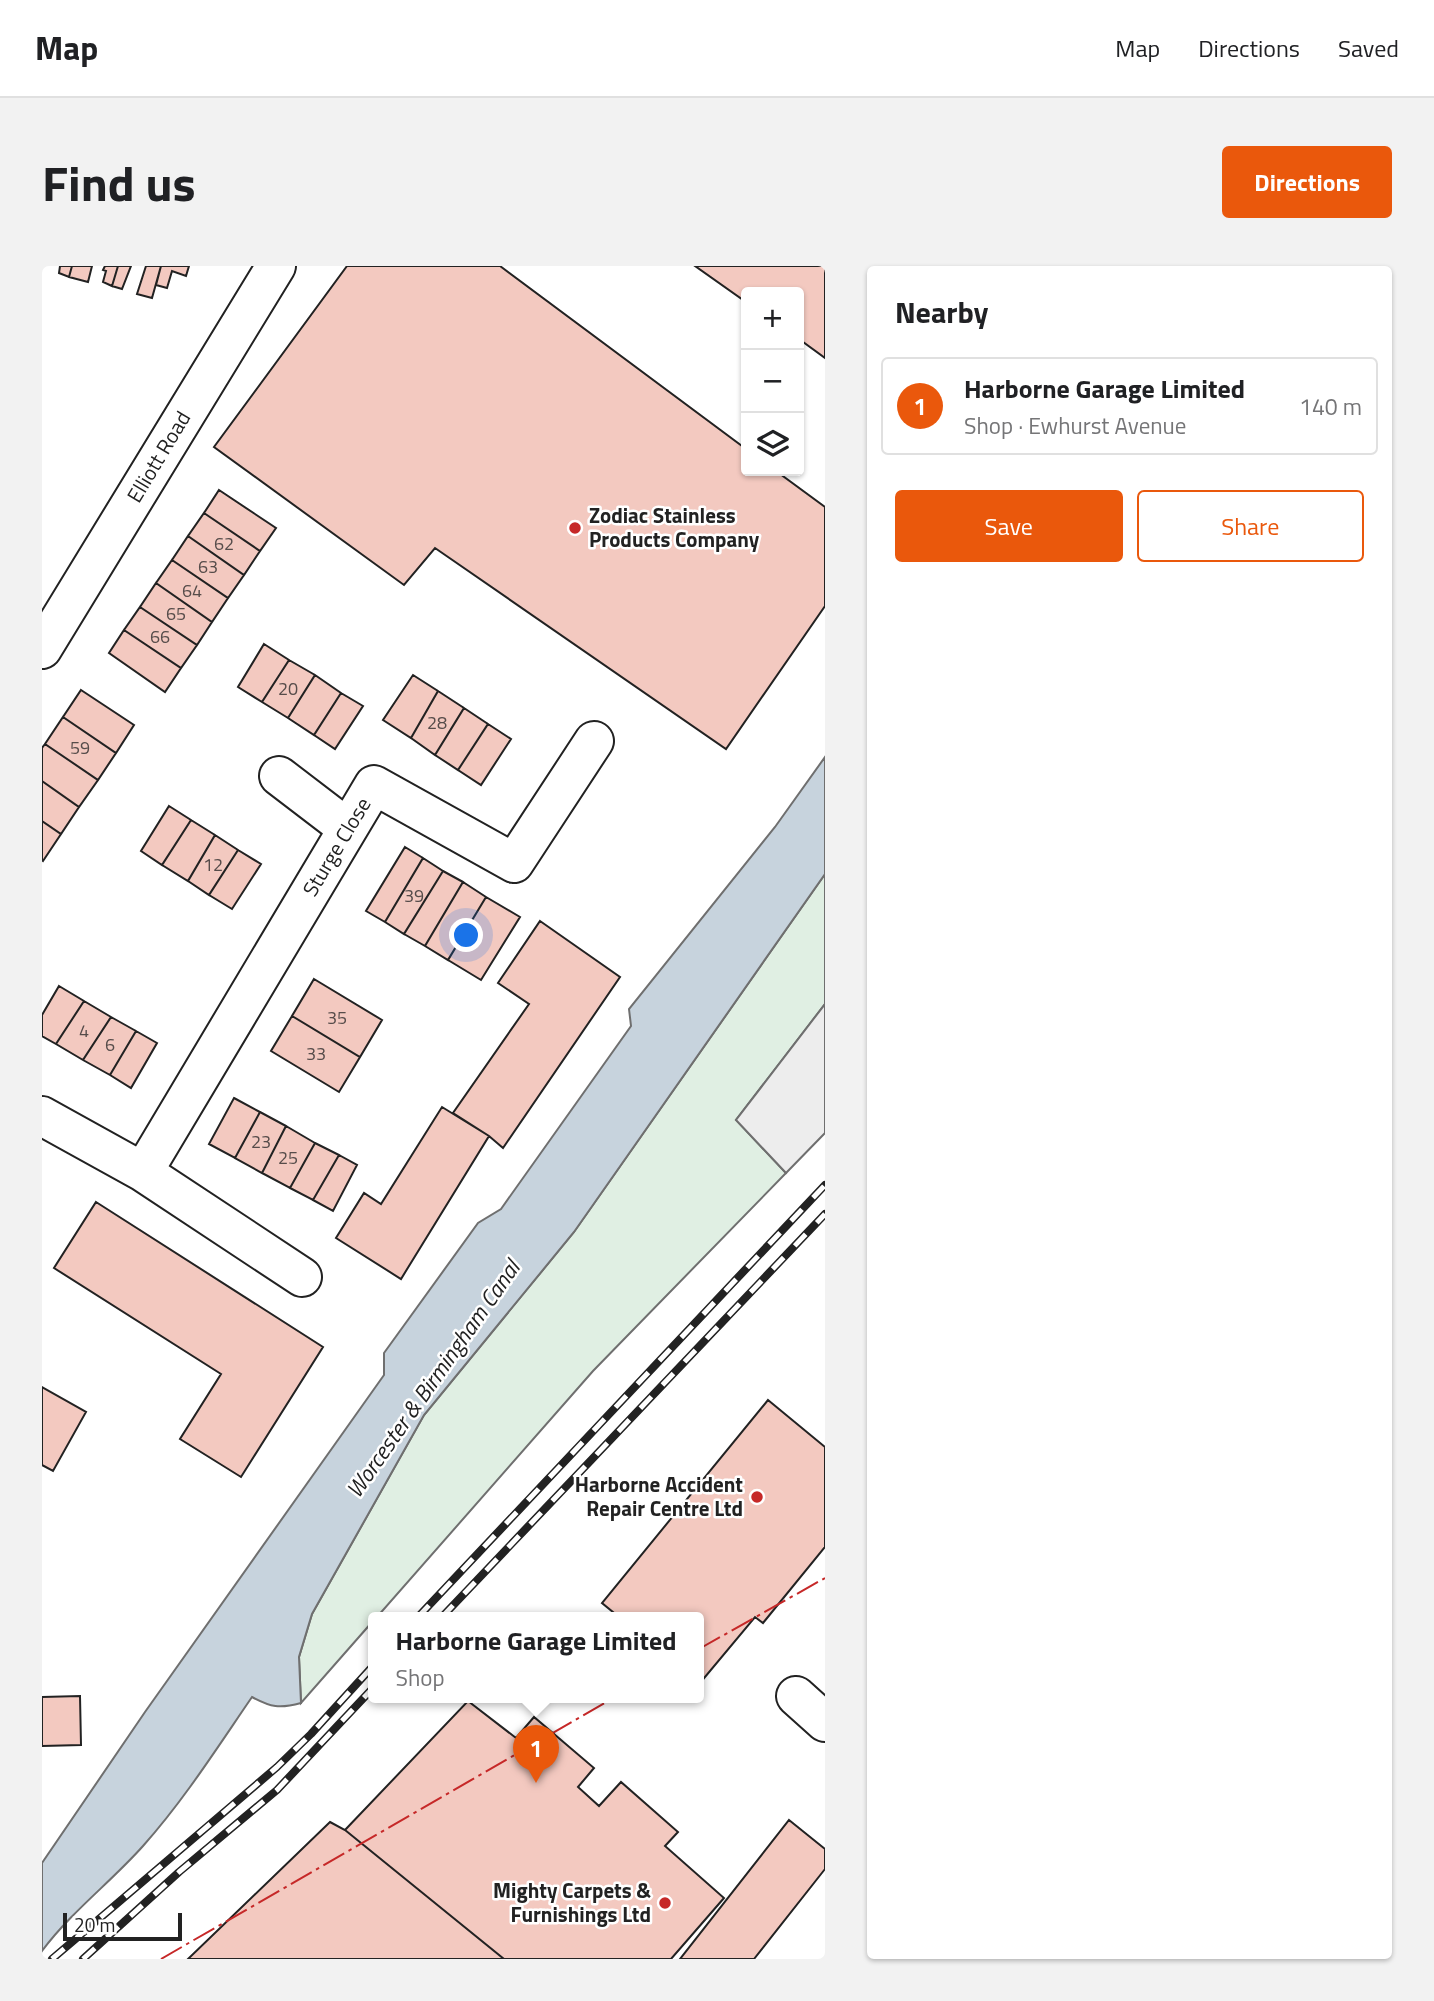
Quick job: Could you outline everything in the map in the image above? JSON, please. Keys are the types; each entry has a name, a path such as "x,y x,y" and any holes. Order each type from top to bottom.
{"street":[{"name":"Elliott Road","path":"43,644 276,266"},
{"name":"Sturge Close","path":"144,1172 374,785 514,863 594,741"},
{"path":"279,776 347,828"},
{"path":"42,1116 144,1172 302,1277"},
{"path":"796,1696 825,1722"}],"green space":[{"path":"825,874 825,1004 736,1120 786,1173 593,1371 381,1612 368,1612 368,1627 301,1703 299,1657 312,1614 424,1415 574,1232"}],"shaded area":[{"path":"825,1004 825,1133 786,1173 736,1120"}],"water":[{"name":"Worcester & Birmingham Canal","path":"825,757 825,874 574,1232 424,1415 312,1614 299,1657 301,1703 275,1706 252,1697 158,1828 42,1951 42,1863 145,1712 384,1375 384,1353 478,1223 501,1209 631,1026 629,1009 775,827"}],"building":[{"path":"60,266 72,266 69,277 59,273"},
{"path":"72,266 92,266 88,282 69,277"},
{"path":"105,266 118,266 112,286 103,282"},
{"path":"118,266 131,266 122,289 112,286"},
{"path":"146,266 161,266 152,298 137,294"},
{"path":"161,266 189,266 186,276 172,271 167,288 156,285"},
{"name":"Zodiac Stainless Products Company","path":"347,266 500,266 741,445 741,476 783,476 825,507 825,606 726,749 435,548 404,585 214,447"},
{"path":"695,266 825,266 825,358 804,343 804,287 741,287 741,298"},
{"path":"219,490 276,528 260,551 204,513"},
{"path":"204,513 260,551 244,575 188,536"},
{"path":"188,536 244,575 228,598 172,560"},
{"path":"172,560 228,598 212,622 156,583"},
{"path":"156,583 212,622 197,645 140,607"},
{"path":"140,607 197,645 181,668 124,630"},
{"path":"124,630 181,668 165,692 109,653"},
{"path":"264,644 289,660 262,702 238,687"},
{"path":"289,660 315,675 288,718 262,702"},
{"path":"315,675 341,693 314,735 288,718"},
{"path":"413,675 438,691 411,738 383,720"},
{"path":"81,690 134,725 116,753 63,717"},
{"path":"438,691 464,708 435,755 411,738"},
{"path":"341,693 363,706 335,749 314,735"},
{"path":"464,708 488,724 458,770 435,755"},
{"path":"63,717 116,753 98,780 45,744"},
{"path":"488,724 511,739 481,785 458,770"},
{"path":"45,744 98,780 79,807 42,781 42,748"},
{"path":"42,781 79,807 61,834 42,821"},
{"path":"169,806 191,820 162,865 141,851"},
{"path":"191,820 215,835 188,881 162,865"},
{"path":"42,821 61,834 43,861 42,860"},
{"path":"215,835 238,850 209,895 188,881"},
{"path":"405,847 423,858 385,922 366,911"},
{"path":"238,850 261,864 232,909 209,895"},
{"path":"423,858 443,871 404,934 385,922"},
{"path":"443,871 463,882 425,946 404,934"},
{"path":"463,882 486,897 448,960 425,946"},
{"path":"486,897 520,917 481,980 448,960"},
{"path":"540,921 620,977 503,1148 453,1113 529,1004 498,983"},
{"path":"314,979 382,1020 360,1057 292,1016"},
{"path":"59,986 84,1001 56,1044 42,1036 42,1015"},
{"path":"84,1001 111,1017 83,1060 56,1044"},
{"path":"292,1016 360,1057 339,1092 271,1051"},
{"path":"111,1017 136,1031 110,1075 83,1060"},
{"path":"136,1031 157,1043 131,1088 110,1075"},
{"path":"234,1098 260,1112 235,1158 209,1144"},
{"path":"442,1107 489,1136 401,1279 336,1238 364,1193 381,1204"},
{"path":"260,1112 286,1126 262,1173 235,1158"},
{"path":"286,1126 315,1143 290,1188 262,1173"},
{"path":"315,1143 339,1155 313,1200 290,1188"},
{"path":"339,1155 357,1165 333,1211 313,1200"},
{"path":"96,1202 323,1347 241,1477 180,1439 221,1374 54,1268"},
{"path":"42,1387 86,1412 53,1471 42,1465"},
{"name":"Harborne Accident Repair Centre Ltd","path":"768,1400 825,1447 825,1547 763,1623 755,1617 704,1678 704,1612 613,1612 602,1603"},
{"path":"80,1696 81,1745 42,1746 42,1697"},
{"path":"466,1703 471,1703 516,1738 534,1717 594,1768 578,1787 599,1806 621,1782 678,1832 665,1846 724,1898 671,1959 504,1959 345,1830"},
{"path":"789,1820 825,1849 825,1869 754,1959 680,1959"},
{"path":"330,1822 345,1830 504,1959 188,1959"}],"railway":[{"path":"423,1612 825,1185"},
{"path":"447,1612 825,1214"},
{"path":"52,1959 277,1767 368,1671"},
{"path":"83,1959 179,1872 277,1790 368,1693"}],"power":[{"path":"704,1646 825,1578"},
{"path":"161,1959 605,1703"}],"place":[{"name":"Zodiac Stainless Products Company","path":"575,528"},
{"name":"Harborne Accident Repair Centre Ltd","path":"757,1497"},
{"name":"Harborne Garage Limited","path":"536,1783"},
{"name":"Mighty Carpets & Furnishings Ltd","path":"665,1903"}]}
